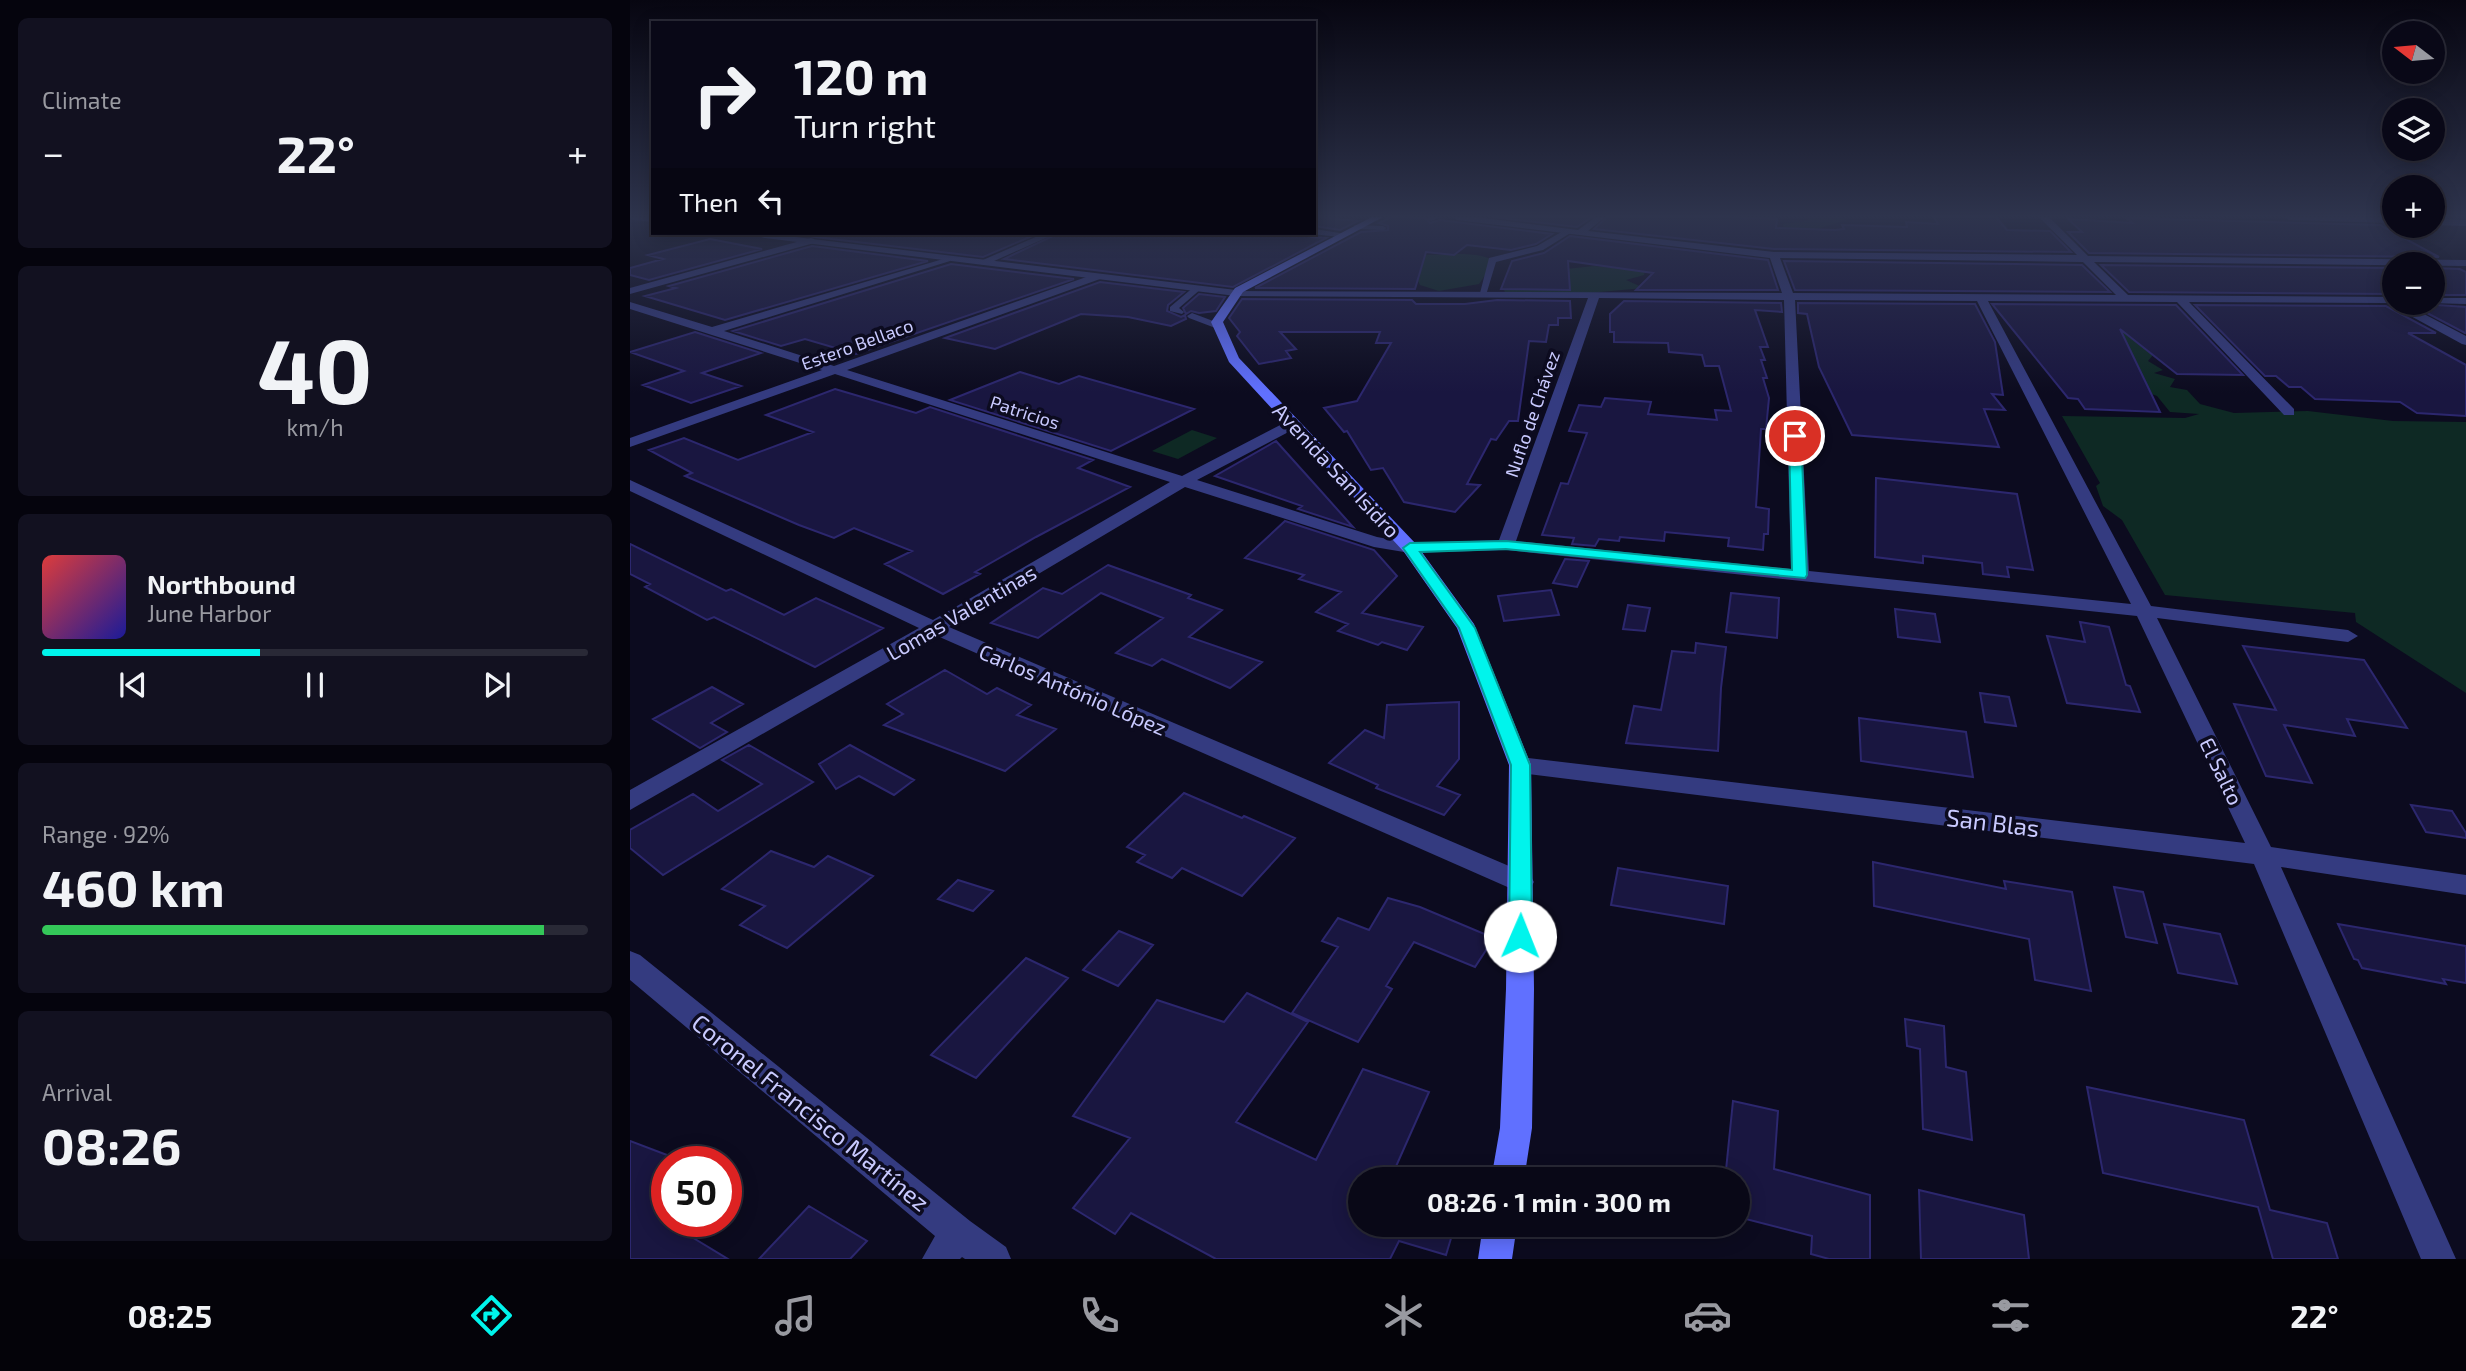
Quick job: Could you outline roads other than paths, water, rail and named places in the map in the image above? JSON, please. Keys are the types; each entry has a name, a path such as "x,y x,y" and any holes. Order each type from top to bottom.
{"main road":[{"path":"1218,326 1217,322 1236,293 1266,276"},
{"name":"Avenida San Isidro","path":"1218,326 1233,359 1410,548 1467,628 1520,765 1521,882 1516,1128 1509,1167"},
{"path":"1495,1259 1498,1237"}],"street":[{"path":"630,291 685,276"},
{"path":"715,330 891,276"},
{"path":"1087,276 1236,293 2382,300"},
{"path":"1781,276 1789,297 1800,575"},
{"path":"2103,276 2124,297"},
{"name":"Estero Bellaco","path":"630,443 1097,277"},
{"name":"Nuflo de Chávez","path":"1506,545 1594,296"},
{"name":"El Salto","path":"1980,296 2144,611 2263,855 2439,1259"},
{"path":"2179,298 2289,412"},
{"path":"2445,301 2466,301"},
{"name":"Patricios","path":"630,305 1374,542 1410,548 1506,545 2144,611 2348,636"},
{"path":"2419,315 2466,341"},
{"name":"Lomas Valentinas","path":"630,802 1182,482 1293,424"},
{"name":"Carlos António López","path":"630,485 934,628 1521,882"},
{"name":"San Blas","path":"1520,765 2263,855 2466,885"},
{"name":"Coronel Francisco Martínez","path":"630,963 949,1246 994,1259"}],"lane":[{"path":"1482,295 1487,276"},
{"path":"1179,312 1173,309 1177,303 1198,288"},
{"path":"1192,316 1218,326"}]}
